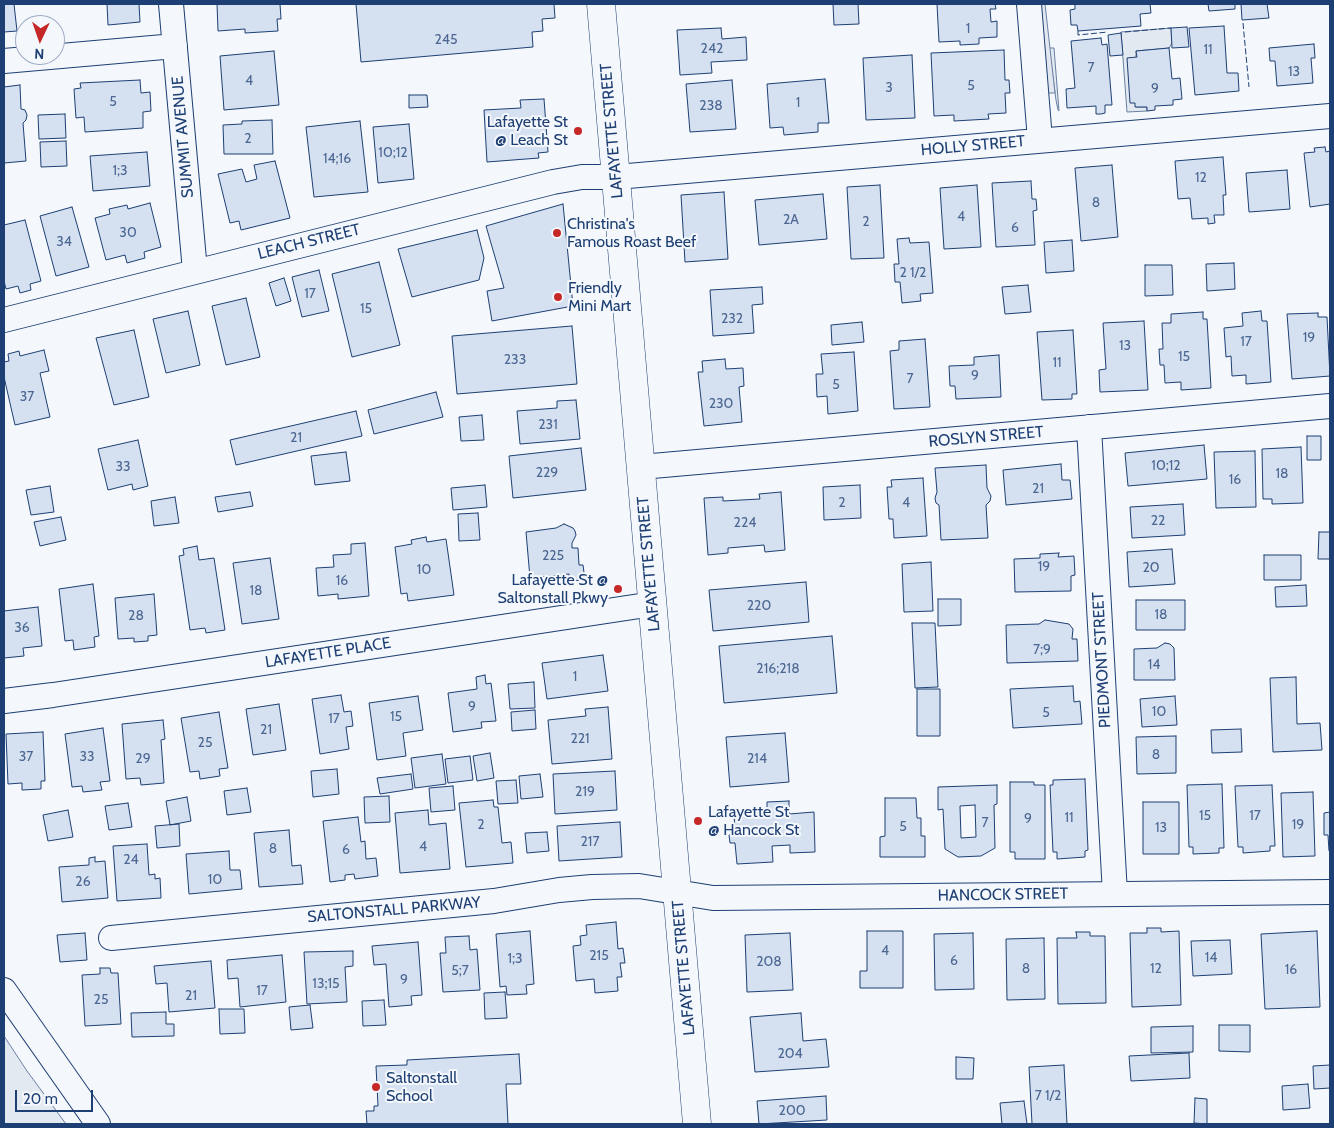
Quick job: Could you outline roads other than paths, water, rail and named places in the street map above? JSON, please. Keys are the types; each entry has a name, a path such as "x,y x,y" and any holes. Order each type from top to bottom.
{"highway":[{"name":"LAFAYETTE STREET","path":"601,4 697,1124"}],"street":[{"name":"SUMMIT AVENUE","path":"171,4 195,271"},
{"path":"1029,4 1040,140"},
{"path":"4,61 175,46"},
{"name":"HOLLY STREET","path":"616,177 1330,116"},
{"name":"LEACH STREET","path":"4,320 553,182 582,178 616,177"},
{"name":"ROSLYN STREET","path":"641,467 1330,406"},
{"name":"PIEDMONT STREET","path":"1089,427 1115,894"},
{"name":"LAFAYETTE PLACE","path":"4,700 53,695 653,604"},
{"name":"SALTONSTALL PARKWAY","path":"111,938 494,901 559,890 592,887 639,886 677,892"},
{"name":"HANCOCK STREET","path":"677,892 713,898 1330,892"},
{"path":"4,990 98,1124"}],"place":[{"name":"Lafayette St @ Leach St","path":"578,131"},
{"name":"Christina's Famous Roast Beef","path":"557,233"},
{"name":"Friendly Mini Mart","path":"558,297"},
{"name":"Lafayette St @ Saltonstall Pkwy","path":"618,589"},
{"name":"Lafayette St @ Hancock St","path":"698,821"},
{"name":"Saltonstall School","path":"376,1087"}]}
